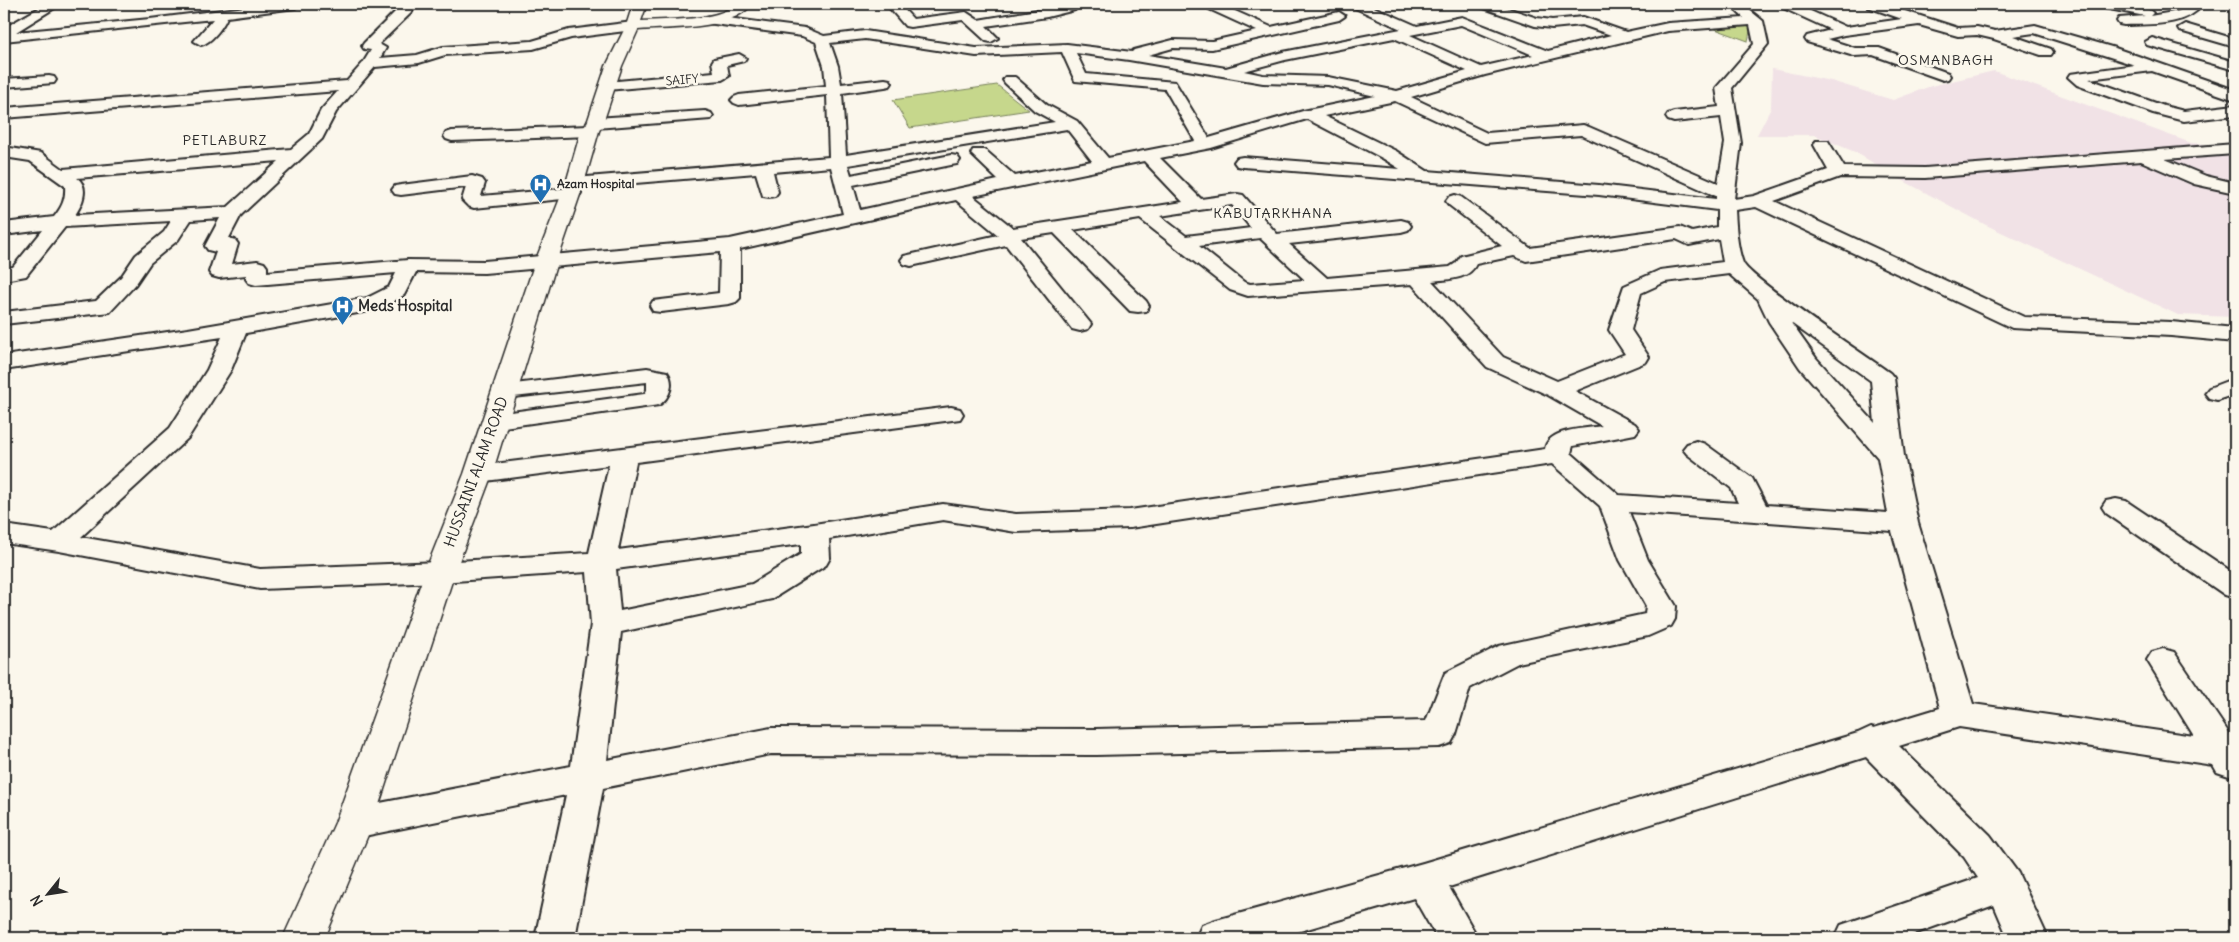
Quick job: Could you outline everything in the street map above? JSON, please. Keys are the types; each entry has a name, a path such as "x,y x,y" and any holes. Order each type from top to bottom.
{"main road":[{"path":"636,15 712,20 733,14 745,4"},
{"name":"HUSSAINI ALAM ROAD","path":"304,938 354,823 440,572 478,474 546,262 574,188 607,86 636,15"}],"street":[{"path":"4,35 55,4"},
{"path":"4,35 98,30 295,4"},
{"path":"409,4 407,9 368,46 379,48 370,63 329,110 316,136 233,212 215,246 228,244 219,272 257,267 256,280 408,266 484,266 546,262 730,245 1011,182 1205,144 1309,114 1397,96 1480,72 1625,36 1668,27 1705,24 1742,16"},
{"path":"892,4 910,22 966,16 991,38"},
{"path":"975,24 1047,14 1071,7 1066,4"},
{"path":"1224,4 1213,6 1268,31"},
{"path":"1358,4 1363,4"},
{"path":"1358,4 1415,30"},
{"path":"1486,4 1535,22 1552,24 1583,21 1625,36"},
{"path":"1784,4 1844,30 1874,40"},
{"path":"1872,4 1919,21 1958,32 1977,31 1995,35 2046,52"},
{"path":"2103,4 2170,18"},
{"path":"2124,21 2170,18 2188,13 2197,4"},
{"path":"733,14 759,12"},
{"path":"201,41 218,23 221,15"},
{"path":"370,63 419,58 443,51 533,45 636,15"},
{"path":"1129,56 1172,44 1212,45 1339,16"},
{"path":"1705,24 1742,16"},
{"path":"1742,16 1724,88 1733,144 1726,210 1734,267 1766,295 1882,378 1891,456 1904,523 1960,715"},
{"path":"712,20 805,32 822,40 865,35 976,52 1067,48 1129,56 1263,79 1328,81 1397,96 1485,138 1581,125 1726,210"},
{"path":"1224,72 1284,56 1462,21 1548,56"},
{"path":"1919,21 1844,30 1812,39 1854,52 1874,51 1943,76"},
{"path":"1995,35 2060,24"},
{"path":"2184,28 2235,43"},
{"path":"2035,29 2110,51 2235,95"},
{"path":"1396,34 1480,72"},
{"path":"822,40 831,66 838,161 853,218"},
{"path":"2152,42 2235,66"},
{"path":"1067,48 1080,78 1170,84 1205,144"},
{"path":"976,52 995,67"},
{"name":"SAIFY","path":"607,86 722,76 719,62 739,58"},
{"path":"2155,67 2075,77 2082,82 2174,114 2192,116 2235,110"},
{"path":"2190,80 2235,74"},
{"path":"4,83 48,80"},
{"path":"1010,80 1041,108 1071,124 1104,164"},
{"path":"739,100 885,83"},
{"path":"4,112 352,85"},
{"path":"1674,117 1728,111"},
{"path":"1309,114 1390,155 1424,177"},
{"path":"452,136 593,127 705,116"},
{"path":"402,190 472,181 476,183 471,200 474,202 574,188 763,167 838,161 1071,124"},
{"path":"961,142 979,154 1011,182"},
{"path":"1822,145 1838,172"},
{"path":"1455,201 1526,255 1680,233 1689,239 1726,210 1758,201 1838,172 1925,173 2235,149"},
{"path":"4,152 35,157 74,184 75,195 70,209 19,272 4,274"},
{"path":"61,174 298,154"},
{"path":"844,182 979,154"},
{"path":"1148,155 1197,205"},
{"path":"2142,156 2200,180 2235,188"},
{"path":"1243,162 1599,190 1726,210"},
{"path":"763,167 769,192"},
{"path":"960,194 1010,236 1080,324"},
{"path":"911,260 1010,236 1237,199 1270,236 1321,284"},
{"path":"1758,201 2020,323 2171,329 2235,335"},
{"path":"4,229 58,222 233,212"},
{"path":"1144,213 1181,244 1237,286 1248,290 1417,277 1455,272 1465,267 1468,260 1518,248"},
{"path":"4,318 102,308 128,281 143,259 172,236 185,215"},
{"path":"1181,244 1401,226"},
{"path":"1059,227 1138,306"},
{"path":"661,306 729,298 730,245"},
{"path":"4,363 84,353 372,304 391,297 402,286 408,266"},
{"path":"1556,390 1638,357 1620,330 1631,290 1660,276 1734,267"},
{"path":"354,823 771,741 1096,742 1439,734 1456,681 1510,654 1648,625 1660,619 1661,606 1634,560 1612,503 1558,455 1558,446 1566,440 1626,429 1556,390 1496,362 1417,277"},
{"path":"1766,295 1780,327 1812,367 1891,456"},
{"path":"59,542 179,432 219,370 237,328"},
{"path":"496,421 650,400 657,397 660,392 660,377 647,374 505,391"},
{"path":"478,474 951,414"},
{"path":"1696,449 1743,484 1755,512"},
{"path":"555,938 588,778 606,624 601,562 624,455"},
{"path":"4,534 59,542 260,579 440,572 601,562 814,533 943,512 1016,523 1130,519 1558,455"},
{"path":"1612,503 1904,523"},
{"path":"2116,507 2235,588"},
{"path":"606,624 761,592 816,558 814,533"},
{"path":"2163,660 2231,760"},
{"path":"1216,938 1423,879 1871,740 1960,715 2231,760"},
{"path":"1871,740 1977,846 2004,885 2028,938"},
{"path":"1423,879 1458,938"},
{"path":"1855,938 2004,885"}],"shaded area":[{"path":"1772,69 1831,81 1893,100 1931,86 1994,71 2191,143 2235,146 2235,317 2178,315 1984,224 1900,179 1855,152 1814,135 1757,135 1771,108"}],"green space":[{"path":"1707,26 1751,26 1748,41"},
{"path":"997,85 1029,110 910,128 893,100"}],"place":[{"name":"Azam Hospital","path":"541,203"},
{"name":"Meds Hospital","path":"342,325"}],"district":[{"name":"OSMANBAGH","path":"1946,60"},
{"name":"PETLABURZ","path":"225,140"},
{"name":"KABUTARKHANA","path":"1273,213"}]}
